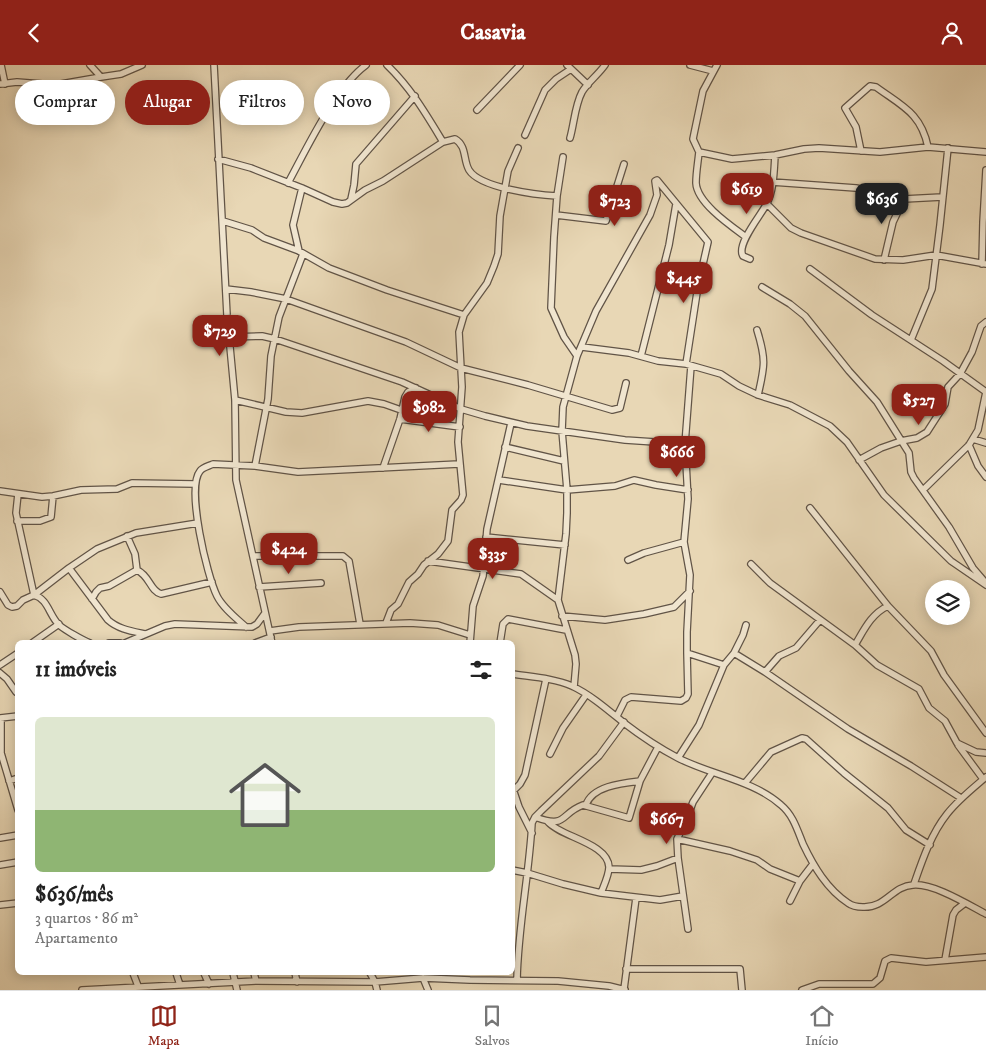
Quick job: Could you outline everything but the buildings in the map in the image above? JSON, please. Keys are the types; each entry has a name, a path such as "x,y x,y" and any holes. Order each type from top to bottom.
{"street":[{"path":"1,65 2,84 17,82 55,85 121,74 142,65"},
{"path":"90,65 101,77"},
{"path":"214,65 228,337 235,400 234,465 271,637 299,627 386,623 438,625 470,635"},
{"path":"288,183 325,116 349,81 366,65"},
{"path":"387,65 403,80 415,96 443,142"},
{"path":"477,110 520,65"},
{"path":"570,138 579,99 605,65"},
{"path":"690,65 715,68 703,91 693,139 699,152 696,184 700,194 721,218 746,237"},
{"path":"525,135 545,90 569,67 588,85"},
{"path":"861,151 856,127 846,108 870,86 876,87 914,115 924,130 928,147"},
{"path":"351,200 356,164 415,96"},
{"path":"218,159 251,168 302,187 338,204 346,203 360,192 383,181 443,142 455,139 459,141 466,157 467,166 473,175 506,189 529,194 557,196"},
{"path":"699,152 732,159 776,155 811,148 880,152 928,147 986,152"},
{"path":"386,623 391,610 398,604 409,582 428,561 438,554 448,541 452,510 463,495 459,464 461,368 459,332 464,315 487,283 494,266 499,243 500,216 510,166 518,148"},
{"path":"911,340 932,289 948,148"},
{"path":"750,259 741,253 746,237 767,203 776,155"},
{"path":"564,157 557,196 552,308 564,337 578,356"},
{"path":"556,215 606,221 624,164"},
{"path":"767,203 791,228 865,257 884,260 921,258 936,255 984,264 983,222 986,170"},
{"path":"574,687 576,664 558,600 565,545 567,490 562,431 566,397 578,356 596,311 650,215 657,195 656,180 708,242 696,294 688,365 685,444 688,490 684,541 689,565 690,591 687,632 688,694 682,701 631,697 625,700 617,716"},
{"path":"772,182 856,188 904,199 942,197"},
{"path":"256,467 266,407 270,365 280,313 301,253 293,225 302,187"},
{"path":"884,260 893,222 904,199"},
{"path":"641,356 676,204"},
{"path":"223,221 252,230 268,240 345,274 464,315"},
{"path":"810,269 872,315 986,392 978,430 974,439 923,490"},
{"path":"762,287 797,310 811,323 849,371 877,402 909,453 911,472 965,552 973,568 986,584"},
{"path":"226,289 286,299 406,342 461,368 616,410 621,405 626,383"},
{"path":"859,460 881,448 918,437 927,432 944,404 950,384 960,374 972,352 981,326 986,322"},
{"path":"757,330 764,353 758,395"},
{"path":"228,337 262,336 275,339 416,388 461,409 511,423 625,440 685,444"},
{"path":"582,347 629,353 658,361 688,365 726,376 734,384 758,395 790,405 830,426 847,442 884,495 951,561 986,584"},
{"path":"382,468 400,419 406,394 416,388"},
{"path":"235,400 286,412 302,413 368,401 401,410"},
{"path":"400,419 460,427"},
{"path":"470,640 473,606 482,582 486,537 511,423"},
{"path":"974,439 986,443"},
{"path":"969,445 978,466 986,477"},
{"path":"505,447 564,461"},
{"path":"246,627 218,597 203,555 195,484 200,471 214,464 298,473 459,464"},
{"path":"499,480 567,490 619,485 634,479 688,490"},
{"path":"0,491 53,496 80,490 117,489 132,483 195,484"},
{"path":"18,494 17,521 34,595"},
{"path":"17,521 40,521 51,517 53,496"},
{"path":"810,508 888,607 931,651 944,675 986,733"},
{"path":"0,592 8,605 12,607 17,606 97,549 127,536 165,527 198,523"},
{"path":"127,536 135,554 137,570"},
{"path":"486,537 565,545"},
{"path":"628,560 684,541"},
{"path":"253,556 343,556 348,561 360,624"},
{"path":"428,561 517,573 525,576 558,600"},
{"path":"750,564 770,583 855,645 878,665 919,689 929,708 945,721 957,743 984,778 961,798 946,815 930,845 914,884"},
{"path":"69,568 113,625 146,634"},
{"path":"137,570 143,573 157,593 161,594 212,582"},
{"path":"92,599 100,589 137,570"},
{"path":"259,587 321,583"},
{"path":"562,616 605,620 644,614 674,607 690,591"},
{"path":"34,595 43,600 59,625 83,640"},
{"path":"855,645 873,616 880,610 888,607"},
{"path":"132,640 175,624 254,626 265,613"},
{"path":"500,640 503,624 508,619 566,630"},
{"path":"765,672 780,656 796,648 820,620"},
{"path":"36,640 59,625"},
{"path":"678,758 699,725 724,665 734,653 746,625"},
{"path":"687,653 724,665"},
{"path":"734,653 848,729 961,798"},
{"path":"0,665 15,655"},
{"path":"0,673 15,690"},
{"path":"515,674 546,679 574,687 658,747 712,773 746,783 781,805 792,817 813,863 833,891 850,904 858,907 876,906 903,887 914,884 937,890 986,913"},
{"path":"515,788 520,784 525,775 546,679"},
{"path":"550,753 563,728 586,695"},
{"path":"15,716 0,718 0,751 15,799"},
{"path":"517,980 519,939 528,873 532,823 535,817 599,756 624,723"},
{"path":"746,783 771,752 802,738 806,739 844,773 888,808 906,830 930,845"},
{"path":"957,743 976,752 986,753"},
{"path":"535,817 548,822 554,822 563,819 580,806 586,805 629,818 640,781 658,747"},
{"path":"688,929 677,839 694,802 712,773"},
{"path":"10,781 15,780"},
{"path":"586,805 589,797 605,788 640,781"},
{"path":"515,795 532,833"},
{"path":"548,822 553,827 582,840 602,854 608,862 609,869 602,893"},
{"path":"0,838 15,836"},
{"path":"677,839 730,851 757,860 770,869 800,881"},
{"path":"609,869 641,870 678,858"},
{"path":"0,865 15,862"},
{"path":"790,901 800,881 813,863"},
{"path":"515,871 528,873 602,893 636,898 660,900 683,896"},
{"path":"82,990 256,981 375,982 423,978 578,982 625,990 626,969 636,898"},
{"path":"0,905 15,903"},
{"path":"945,960 953,915 965,903"},
{"path":"802,990 819,984 835,987 874,984 880,978 885,961 891,958 917,961 986,957"},
{"path":"626,969 740,969 742,990"},
{"path":"134,975 138,986"},
{"path":"177,975 180,985"},
{"path":"205,975 209,984"},
{"path":"234,975 237,990"},
{"path":"254,975 256,981"},
{"path":"295,975 297,982"},
{"path":"371,975 377,990"},
{"path":"423,978 428,990"}]}
